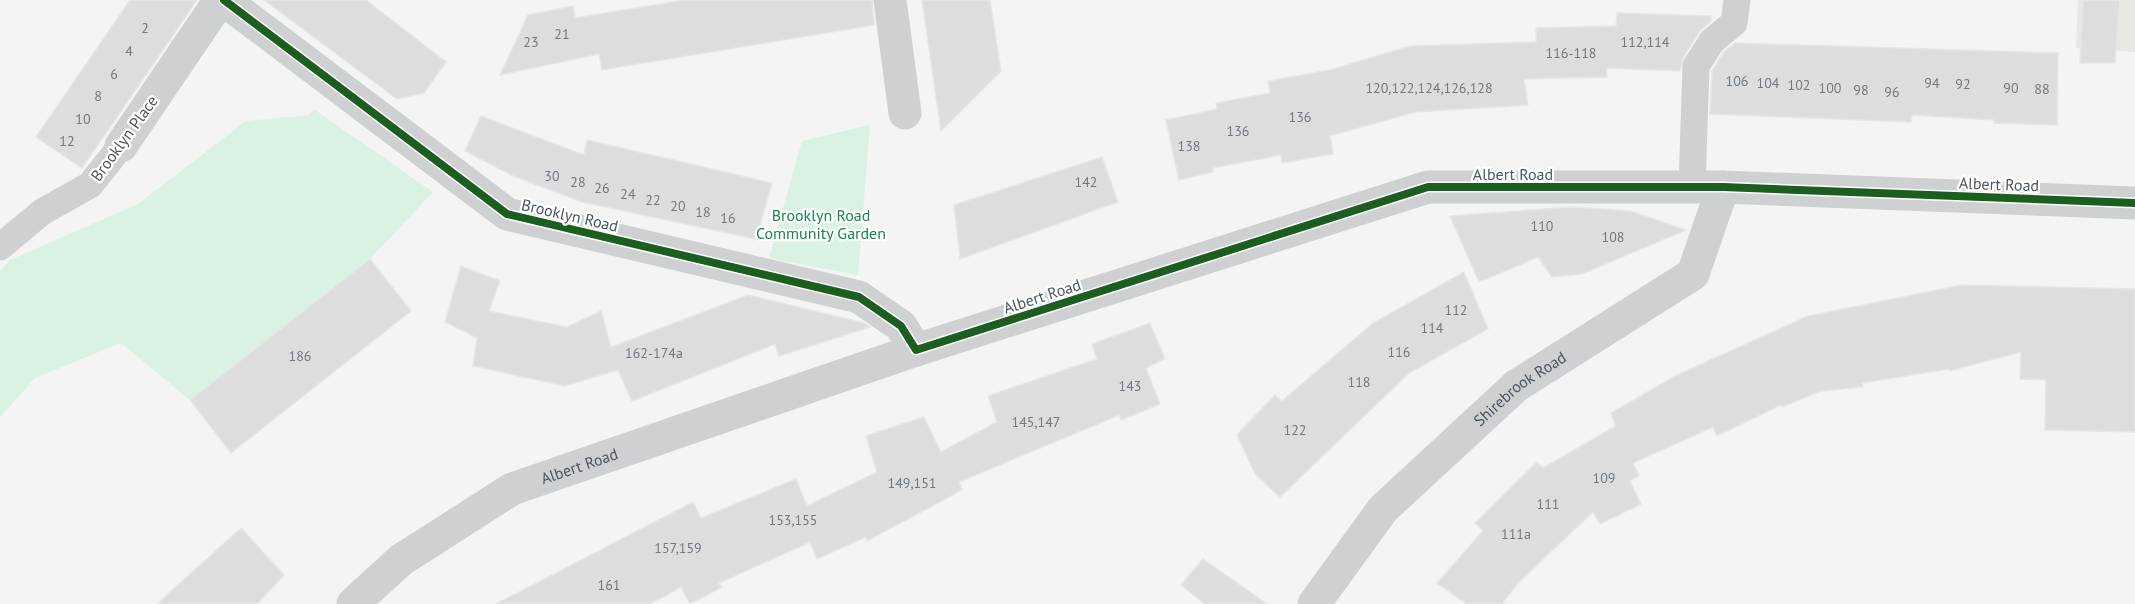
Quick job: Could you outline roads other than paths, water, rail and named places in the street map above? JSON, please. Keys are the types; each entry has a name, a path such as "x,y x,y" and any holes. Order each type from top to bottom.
{"street":[{"name":"Brooklyn Place","path":"122,146 222,0"},
{"name":"Brooklyn Road","path":"222,0 507,214 859,297 901,326 916,350"},
{"path":"890,0 905,113"},
{"name":"Albert Road","path":"353,604 400,560 512,489 916,350 1428,187 1708,187 2135,203"},
{"name":"Shirebrook Road","path":"1314,604 1383,509 1516,386 1693,274 1708,187"}],"lane":[{"path":"1708,187 1696,66 1712,41 1734,23 1737,0"},
{"name":"Brooklyn Place","path":"0,247 42,212 90,185 122,146"}],"park label":[{"name":"Brooklyn Road Community Garden","path":"821,224"}]}
